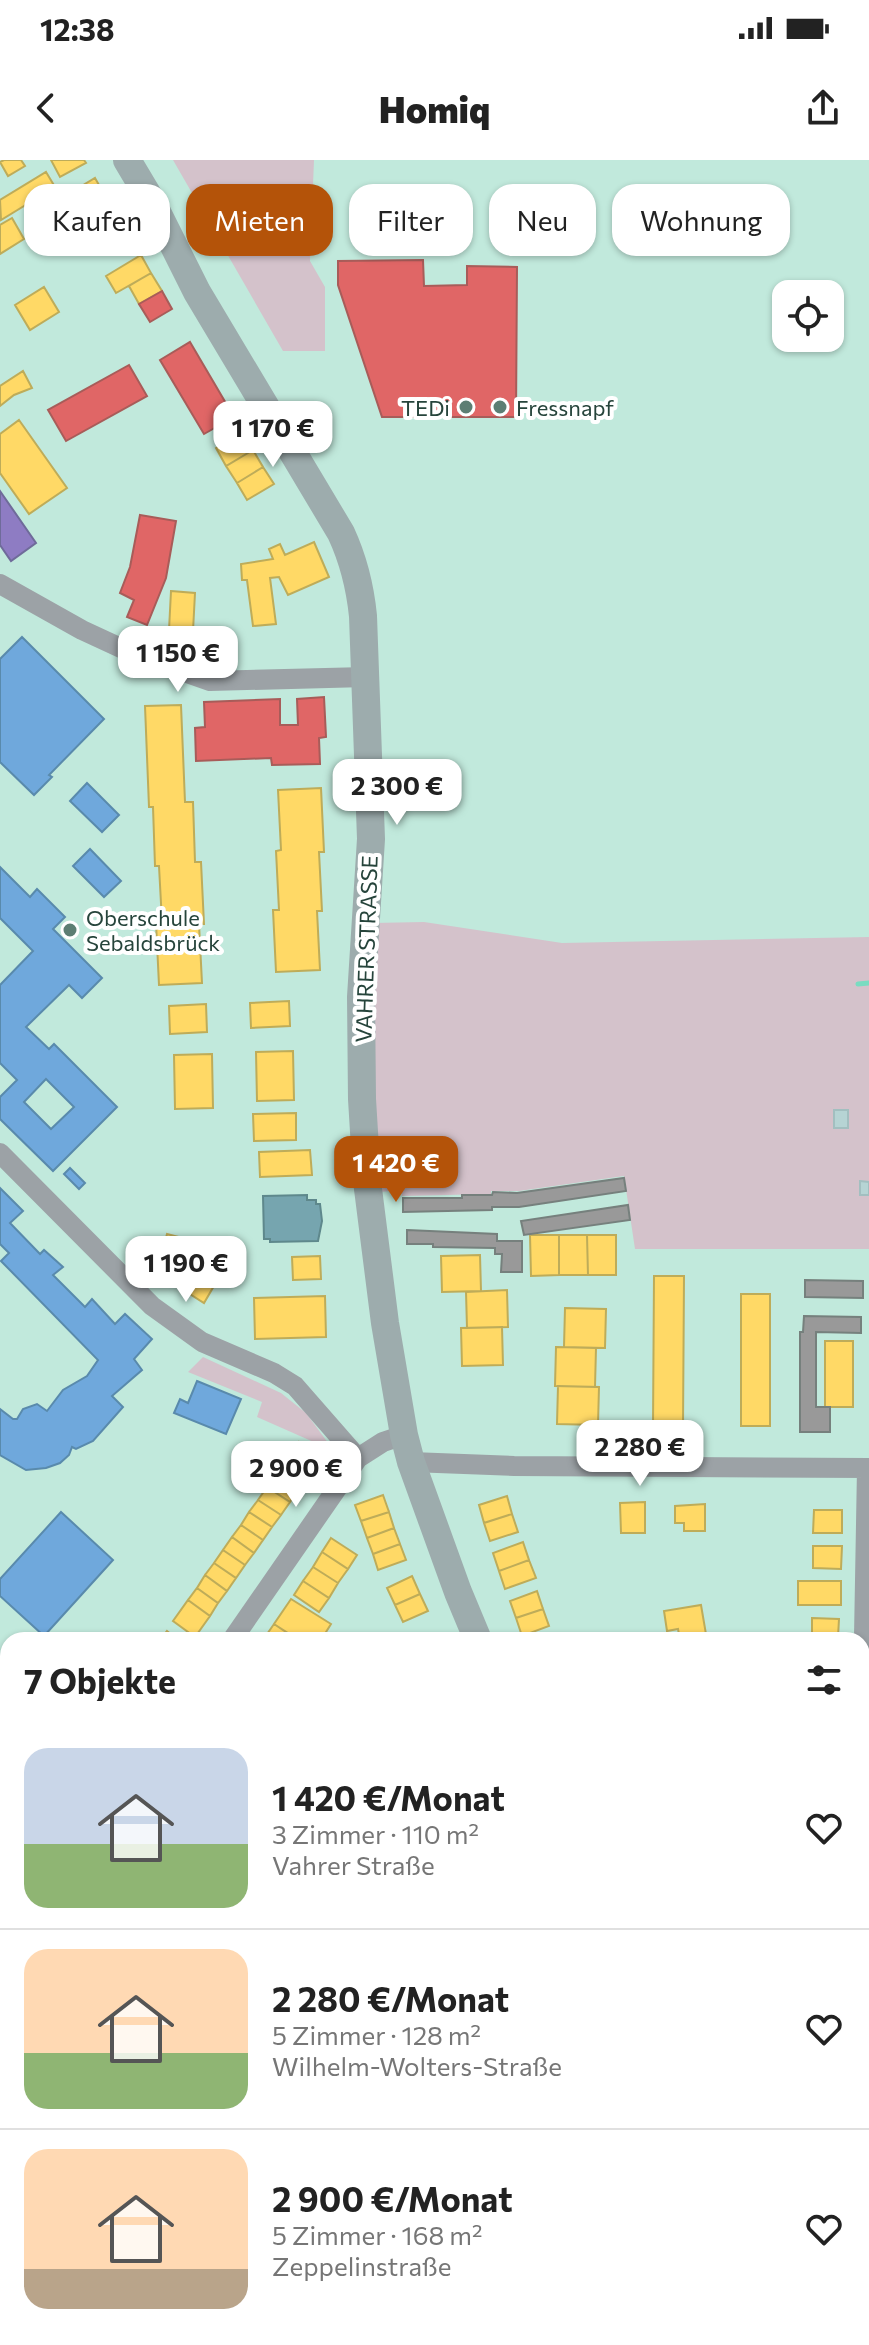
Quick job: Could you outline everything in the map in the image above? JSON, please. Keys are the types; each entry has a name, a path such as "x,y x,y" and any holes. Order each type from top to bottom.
{"main road":[{"name":"VAHRER STRASSE","path":"127,160 152,202 197,292 347,547 360,585 371,839 361,997 367,1181 379,1280 408,1448 475,1632"}],"street":[{"path":"0,584 82,630 136,655 210,681 366,677"},
{"path":"0,1153 152,1306 202,1342 274,1373 295,1386 358,1458"},
{"path":"238,1632 358,1458 383,1442 514,1466 868,1468 865,1632"}],"shaded area":[{"path":"173,160 314,160 313,184 187,184"},
{"path":"228,256 310,256 325,287 325,351 283,351"},
{"path":"424,922 562,943 869,937 869,1249 635,1249 624,1176 519,1191 491,1191 491,1194 402,1196 401,1190 380,1192 372,923"},
{"path":"203,1357 281,1393 306,1413 334,1451 257,1417 262,1402 188,1372"}],"building: Wohnen":[{"path":"21,160 25,166 8,176 0,162"},
{"path":"51,160 84,160 86,163 60,177"},
{"path":"46,172 53,184 26,184"},
{"path":"95,178 98,184 85,184"},
{"path":"24,185 24,206 1,220 0,200"},
{"path":"12,218 24,239 0,254 0,225"},
{"path":"139,256 151,273 116,293 106,276"},
{"path":"151,273 162,291 139,304 129,286"},
{"path":"44,287 59,312 30,330 15,305"},
{"path":"23,371 32,388 14,395 0,406 0,386"},
{"path":"19,420 67,488 29,514 0,473 0,434"},
{"path":"243,432 253,450 226,466 216,448"},
{"path":"253,450 263,467 237,483 226,466"},
{"path":"263,467 274,484 247,500 237,483"},
{"path":"314,542 329,577 288,595 279,577 270,578 276,624 253,626 247,580 242,580 241,564 273,559 269,549 280,544 285,555"},
{"path":"171,591 195,593 193,631 169,630"},
{"path":"181,705 185,802 193,802 195,862 201,862 204,924 199,924 202,983 159,985 156,923 162,922 159,866 155,866 153,807 149,807 145,706"},
{"path":"321,788 324,852 319,852 322,911 317,911 320,970 276,972 273,910 279,910 276,851 281,850 278,790"},
{"path":"289,1001 290,1026 251,1028 250,1003"},
{"path":"206,1004 207,1032 170,1034 169,1006"},
{"path":"293,1051 294,1100 257,1101 256,1052"},
{"path":"212,1054 213,1108 175,1109 174,1055"},
{"path":"296,1113 296,1140 254,1141 253,1114"},
{"path":"310,1150 312,1175 260,1177 259,1152"},
{"path":"167,1234 190,1240 197,1245 194,1249 206,1255 199,1267 218,1279 204,1303 171,1282 186,1259 162,1253"},
{"path":"530,1235 559,1235 559,1275 531,1276"},
{"path":"559,1235 587,1235 588,1275 559,1275"},
{"path":"587,1235 616,1235 616,1275 588,1275"},
{"path":"480,1255 481,1291 442,1292 441,1256"},
{"path":"320,1256 321,1279 293,1280 292,1257"},
{"path":"654,1276 684,1276 683,1427 653,1427"},
{"path":"507,1290 508,1327 467,1328 466,1292"},
{"path":"741,1294 770,1294 770,1426 741,1426"},
{"path":"325,1296 326,1337 255,1339 254,1298"},
{"path":"565,1308 606,1309 605,1348 564,1347"},
{"path":"502,1327 503,1365 462,1366 461,1328"},
{"path":"825,1341 853,1341 853,1407 825,1407"},
{"path":"556,1347 596,1348 595,1387 555,1386"},
{"path":"558,1386 599,1387 598,1425 557,1424"},
{"path":"299,1442 321,1457 307,1476 285,1462"},
{"path":"285,1462 307,1476 298,1489 276,1475"},
{"path":"276,1475 298,1489 290,1502 267,1487"},
{"path":"267,1487 290,1502 281,1515 258,1500"},
{"path":"383,1495 389,1512 361,1521 355,1505"},
{"path":"507,1496 512,1514 484,1523 479,1505"},
{"path":"258,1500 281,1515 272,1527 249,1512"},
{"path":"645,1502 645,1533 621,1533 620,1503"},
{"path":"705,1504 705,1531 684,1531 684,1523 675,1523 675,1506"},
{"path":"814,1510 842,1510 842,1533 813,1533"},
{"path":"249,1512 272,1527 263,1540 241,1525"},
{"path":"389,1512 394,1528 367,1538 361,1521"},
{"path":"512,1514 518,1532 490,1541 484,1523"},
{"path":"241,1525 263,1540 254,1553 232,1537"},
{"path":"394,1528 400,1544 373,1554 367,1538"},
{"path":"232,1537 254,1553 245,1565 223,1550"},
{"path":"331,1538 357,1555 348,1569 322,1552"},
{"path":"523,1542 529,1560 499,1571 493,1553"},
{"path":"400,1544 406,1560 378,1570 373,1554"},
{"path":"813,1546 842,1546 841,1569 813,1568"},
{"path":"223,1550 245,1565 236,1578 214,1563"},
{"path":"322,1552 348,1569 338,1583 313,1567"},
{"path":"529,1560 536,1578 505,1589 499,1571"},
{"path":"214,1563 236,1578 227,1591 205,1575"},
{"path":"313,1567 338,1583 329,1598 303,1581"},
{"path":"205,1575 227,1591 218,1603 197,1588"},
{"path":"412,1576 420,1594 395,1605 387,1588"},
{"path":"303,1581 329,1598 319,1612 294,1595"},
{"path":"798,1581 841,1581 841,1605 798,1605"},
{"path":"197,1588 218,1603 210,1616 188,1600"},
{"path":"537,1591 543,1609 516,1618 510,1601"},
{"path":"420,1594 428,1611 403,1622 395,1605"},
{"path":"291,1599 331,1624 326,1632 286,1632 274,1624"},
{"path":"188,1600 210,1616 199,1632 188,1632 173,1621"},
{"path":"701,1605 706,1632 667,1631 664,1611"},
{"path":"543,1609 549,1626 533,1632 521,1632 516,1618"},
{"path":"812,1618 839,1619 838,1632 812,1632"},
{"path":"274,1624 286,1632 268,1632"}],"building: Handel":[{"path":"423,260 424,286 467,285 467,266 517,267 516,417 382,417 338,285 338,261"},
{"path":"162,291 172,309 150,322 139,304"},
{"path":"190,342 234,417 204,434 160,360"},
{"path":"129,365 147,396 66,441 48,410"},
{"path":"140,515 176,521 166,578 147,625 127,617 134,600 120,593 130,567"},
{"path":"324,697 326,737 319,738 320,764 272,765 271,758 196,761 195,728 205,727 204,702 280,699 280,725 298,725 297,699"}],"building: Büros":[{"path":"0,491 36,543 11,561 0,545"}],"building: Schulen":[{"path":"22,637 104,719 49,775 52,777 34,795 0,762 0,659"},
{"path":"87,783 119,815 102,832 70,801"},
{"path":"90,849 121,881 104,897 73,866"},
{"path":"0,867 30,897 37,889 65,917 53,929 102,978 82,998 69,985 26,1027 49,1049 54,1044 117,1107 53,1171 0,1119 0,1097 17,1080 0,1063 0,985 33,951 0,918","holes":["46,1079 74,1107 51,1129 24,1102"]},
{"path":"70,1168 85,1183 79,1189 64,1174"},
{"path":"0,1188 23,1211 10,1223 40,1254 44,1250 63,1267 53,1275 85,1307 92,1299 115,1324 125,1314 152,1339 134,1359 142,1370 112,1396 123,1407 93,1441 76,1449 72,1447 60,1463 46,1468 26,1470 0,1455 0,1409 13,1419 17,1419 23,1409 37,1404 47,1411 63,1390 87,1376 98,1360 1,1261 9,1253 0,1244"},
{"path":"197,1381 241,1399 226,1434 174,1413 180,1399 188,1403"},
{"path":"61,1512 113,1560 48,1632 40,1632 0,1596 0,1579"}],"building: Öffentlich":[{"path":"307,1195 307,1200 316,1200 316,1204 320,1204 322,1221 318,1241 270,1242 270,1239 264,1239 263,1196"}],"building: Industrie":[{"path":"624,1178 626,1191 519,1207 492,1207 492,1210 403,1212 403,1198 462,1198 462,1195 517,1193"},
{"path":"628,1205 630,1220 524,1235 521,1221"},
{"path":"407,1230 497,1234 497,1241 522,1241 522,1272 501,1272 502,1254 495,1254 495,1248 407,1244"},
{"path":"805,1280 863,1281 863,1298 805,1297"},
{"path":"804,1316 861,1317 861,1333 816,1332 816,1407 830,1407 830,1432 800,1432 800,1332 803,1332"}],"building: Sonstige":[{"path":"834,1110 848,1110 848,1128 834,1128"},
{"path":"860,1181 869,1182 869,1195 860,1195"}],"waterway":[{"path":"858,984 869,983"}],"place":[{"name":"TEDi","path":"466,407"},
{"name":"Fressnapf","path":"500,407"},
{"name":"Oberschule Sebaldsbrück","path":"70,930"}]}
